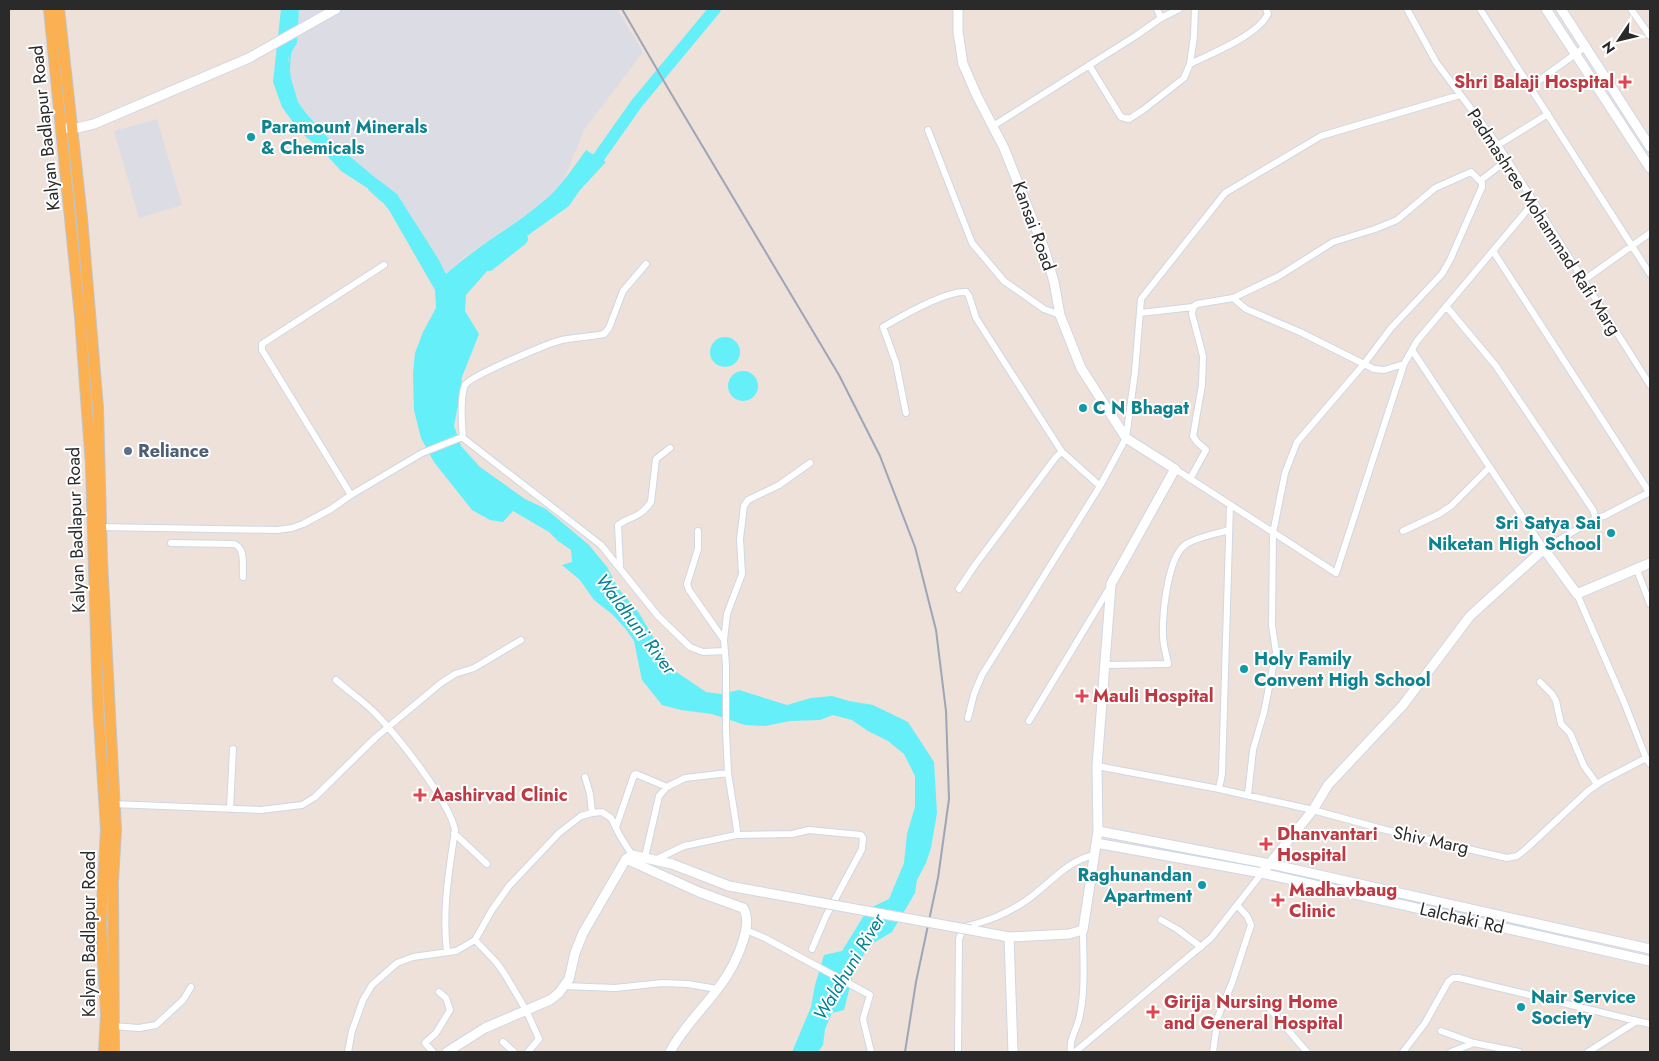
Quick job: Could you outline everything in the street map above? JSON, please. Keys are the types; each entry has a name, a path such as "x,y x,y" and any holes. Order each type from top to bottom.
{"main road":[{"name":"Kalyan Badlapur Road","path":"49,9 90,434 108,711 113,925 110,1026 104,1052"},
{"name":"Kalyan Badlapur Road","path":"59,9 73,129 98,399 97,527"},
{"path":"61,128 73,129 94,124 250,58 336,9"},
{"name":"Kansai Road","path":"958,9 958,32 963,64 1004,148 1045,251 1054,282 1060,315 1081,368 1126,438"},
{"path":"1546,9 1576,52 1650,168"},
{"path":"1561,9 1650,147"},
{"path":"629,857 650,858 672,864 729,886 1009,937 1068,934 1083,930 1098,831 1097,766 1111,584 1175,469 1126,438"},
{"path":"1262,873 1313,810 1328,785 1403,705 1470,616 1544,549 1577,594 1650,563"},
{"name":"Kalyan Badlapur Road","path":"110,804 106,829 102,924 110,1026 114,1052"},
{"name":"Lalchaki Rd","path":"1098,831 1270,864 1650,949"},
{"name":"Lalchaki Rd","path":"1096,843 1262,873 1650,961"},
{"path":"629,857 700,892 743,908 747,913 746,930 728,974 678,1037 670,1052"},
{"path":"447,1052 485,1028 550,1000 559,993 568,979 583,933 629,857"},
{"path":"1493,925 1497,915"},
{"path":"102,924 113,925"},
{"path":"1566,942 1570,932"},
{"path":"1009,937 1013,1052"}],"street":[{"path":"1157,9 1161,18"},
{"path":"993,126 1161,18 1179,9"},
{"path":"1089,65 1120,117 1129,119 1184,78 1190,64 1195,9"},
{"path":"1190,64 1254,31 1268,14 1266,9"},
{"name":"Padmashree Mohammad Rafi Marg","path":"1407,9 1436,62 1498,145 1650,384"},
{"path":"1480,9 1650,274"},
{"path":"1630,9 1650,36"},
{"path":"1530,87 1585,47"},
{"path":"968,718 974,694 982,675 1100,486 1126,438 1135,372 1141,299 1225,193 1321,136 1460,95"},
{"path":"1498,145 1548,114"},
{"path":"928,130 972,243 1004,281 1044,309 1060,315"},
{"path":"1480,181 1507,160"},
{"path":"1140,313 1193,307 1197,304 1232,298 1279,276 1333,242 1375,229 1396,220 1435,188 1445,183 1471,172 1482,183 1482,187 1450,260 1442,274 1391,328 1364,364 1297,442 1285,473 1273,533 1272,625 1276,652 1264,712 1253,750 1248,795"},
{"path":"1175,469 1336,572 1404,364 1417,340 1534,202"},
{"path":"1584,280 1650,234"},
{"path":"1412,350 1544,549 1596,518 1604,516 1649,492 1493,251"},
{"path":"462,438 464,389 468,382 493,368 561,340 604,334 609,328 623,291 646,264"},
{"path":"350,495 261,347 262,344 384,265"},
{"path":"906,413 896,363 883,327 899,317 944,297 966,292 976,318 1062,452 1100,486"},
{"path":"1232,298 1246,309 1300,332 1374,369 1384,370 1404,364"},
{"path":"1446,306 1496,366 1593,510 1596,518"},
{"path":"1190,479 1206,450 1193,436 1202,384 1203,356 1192,314 1193,307"},
{"path":"97,527 277,530 292,528 331,509 350,495 422,453 462,438"},
{"path":"462,438 601,545 658,616 690,648 703,652 725,651"},
{"path":"620,567 618,525 634,518 648,507 651,502 656,459 670,448"},
{"path":"959,589 1056,457 1062,452"},
{"path":"736,835 737,830 728,773 724,640 727,614 742,574 740,539 745,503 779,485 810,463"},
{"path":"1402,531 1439,514 1451,506 1490,467"},
{"path":"1219,788 1222,774 1230,505"},
{"path":"1105,665 1168,664 1163,644 1165,604 1169,574 1178,552 1184,546 1229,530"},
{"path":"698,531 698,549 687,584 724,640"},
{"path":"171,543 238,545 242,550 243,577"},
{"path":"1637,570 1650,604"},
{"path":"1029,721 1111,584"},
{"path":"1577,594 1650,764"},
{"path":"110,804 261,810 302,805 307,803 334,780 387,727 448,678 474,668 521,640"},
{"path":"336,680 371,710 387,727 448,809 453,822 454,833 444,930 448,952"},
{"path":"1540,682 1556,701 1561,724 1570,733 1584,766 1597,784"},
{"path":"230,809 233,749"},
{"name":"Shiv Marg","path":"1097,766 1219,788 1313,810 1386,830 1512,858 1528,848 1597,784 1646,758"},
{"path":"728,773 685,778 667,787 659,796 650,858 684,846 736,835 792,834 809,830 861,835 863,838 862,848 826,916 812,949"},
{"path":"616,827 634,775 639,774 667,787"},
{"path":"585,777 590,794 592,813"},
{"path":"348,1052 352,1031 363,1000 372,984 397,963 413,957 456,951 475,940 498,901 559,833 581,816 602,812 611,818 629,857"},
{"path":"454,833 487,864"},
{"path":"958,1052 960,938 964,927 994,919 1010,912 1071,864 1081,858 1094,855"},
{"path":"1076,1052 1211,938 1262,873"},
{"path":"1213,1052 1220,1008 1232,983 1251,925 1247,916 1237,906"},
{"path":"1161,920 1177,929 1200,947"},
{"path":"746,930 766,938 870,995 863,1019 870,1052"},
{"path":"1071,1052 1071,1039 1079,1020 1083,984 1083,930"},
{"path":"475,940 496,962 526,1010 539,1039 528,1052"},
{"path":"1404,1052 1425,1023 1448,982 1453,978 1460,978 1650,1024"},
{"path":"564,986 615,988 662,983 688,984 717,989"},
{"path":"110,1026 140,1028 156,1025 183,1000 191,987"},
{"path":"433,1052 425,1043 436,1033 450,1010 446,998 439,992"},
{"path":"1262,1000 1308,1052"},
{"path":"1588,1052 1637,1021"},
{"path":"1440,1031 1474,1043 1519,1052"},
{"path":"503,1042 514,1052"},
{"path":"1451,1052 1474,1043"}],"shaded area":[{"path":"299,9 617,9 643,52 584,130 564,179 534,209 463,258 446,274 397,194 327,137 298,102 291,78 288,58 297,43"},
{"path":"157,119 182,205 139,218 114,131"}],"water":[{"name":"Waldhuni River","path":"281,9 299,9 297,43 288,58 291,78 298,102 327,137 397,194 446,274 470,254 551,195 586,150 606,162 580,190 569,206 503,253 466,295 465,311 479,334 462,377 454,426 461,446 480,467 525,499 546,509 589,545 607,567 618,588 639,613 672,669 706,692 721,694 739,690 787,705 811,698 832,696 873,705 908,722 934,762 937,813 931,848 917,880 915,893 892,932 870,945 861,959 854,971 844,1010 832,1013 825,1029 823,1045 818,1052 792,1052 811,1007 824,955 842,951 868,909 889,899 904,863 907,834 915,807 915,776 904,754 888,741 852,720 833,715 820,720 790,721 765,726 745,725 712,714 681,710 662,705 642,680 634,641 625,628 612,614 594,600 580,580 562,565 572,562 571,550 549,532 513,511 503,522 490,520 472,510 434,462 421,438 414,410 413,373 415,353 423,332 436,308 435,290 389,210 375,193 341,171 322,150 300,132 282,107 273,82"},
{"path":"725,337 736,341 740,352 736,363 725,367 714,363 710,352 714,341"},
{"path":"743,371 754,375 758,386 754,397 743,401 732,397 728,386 732,375"}],"waterway":[{"path":"589,171 637,103 715,9"},
{"path":"289,69 290,54"},
{"path":"369,189 382,201"},
{"path":"489,265 522,239"}],"railway":[{"path":"622,9 839,375 880,456 915,547 936,630 946,711 949,799 938,878 916,982 905,1052"}],"place":[{"name":"Shri Balaji Hospital","path":"1625,82"},
{"name":"Paramount Minerals & Chemicals","path":"251,137"},
{"name":"C N Bhagat","path":"1083,408"},
{"name":"Reliance","path":"128,451"},
{"name":"Sri Satya Sai Niketan High School","path":"1611,533"},
{"name":"Holy Family Convent High School","path":"1244,669"},
{"name":"Mauli Hospital","path":"1082,696"},
{"name":"Aashirvad Clinic","path":"420,795"},
{"name":"Dhanvantari Hospital","path":"1266,844"},
{"name":"Raghunandan Apartment","path":"1202,885"},
{"name":"Madhavbaug Clinic","path":"1278,900"},
{"name":"Nair Service Society","path":"1521,1007"},
{"name":"Girija Nursing Home and General Hospital","path":"1153,1012"}]}
